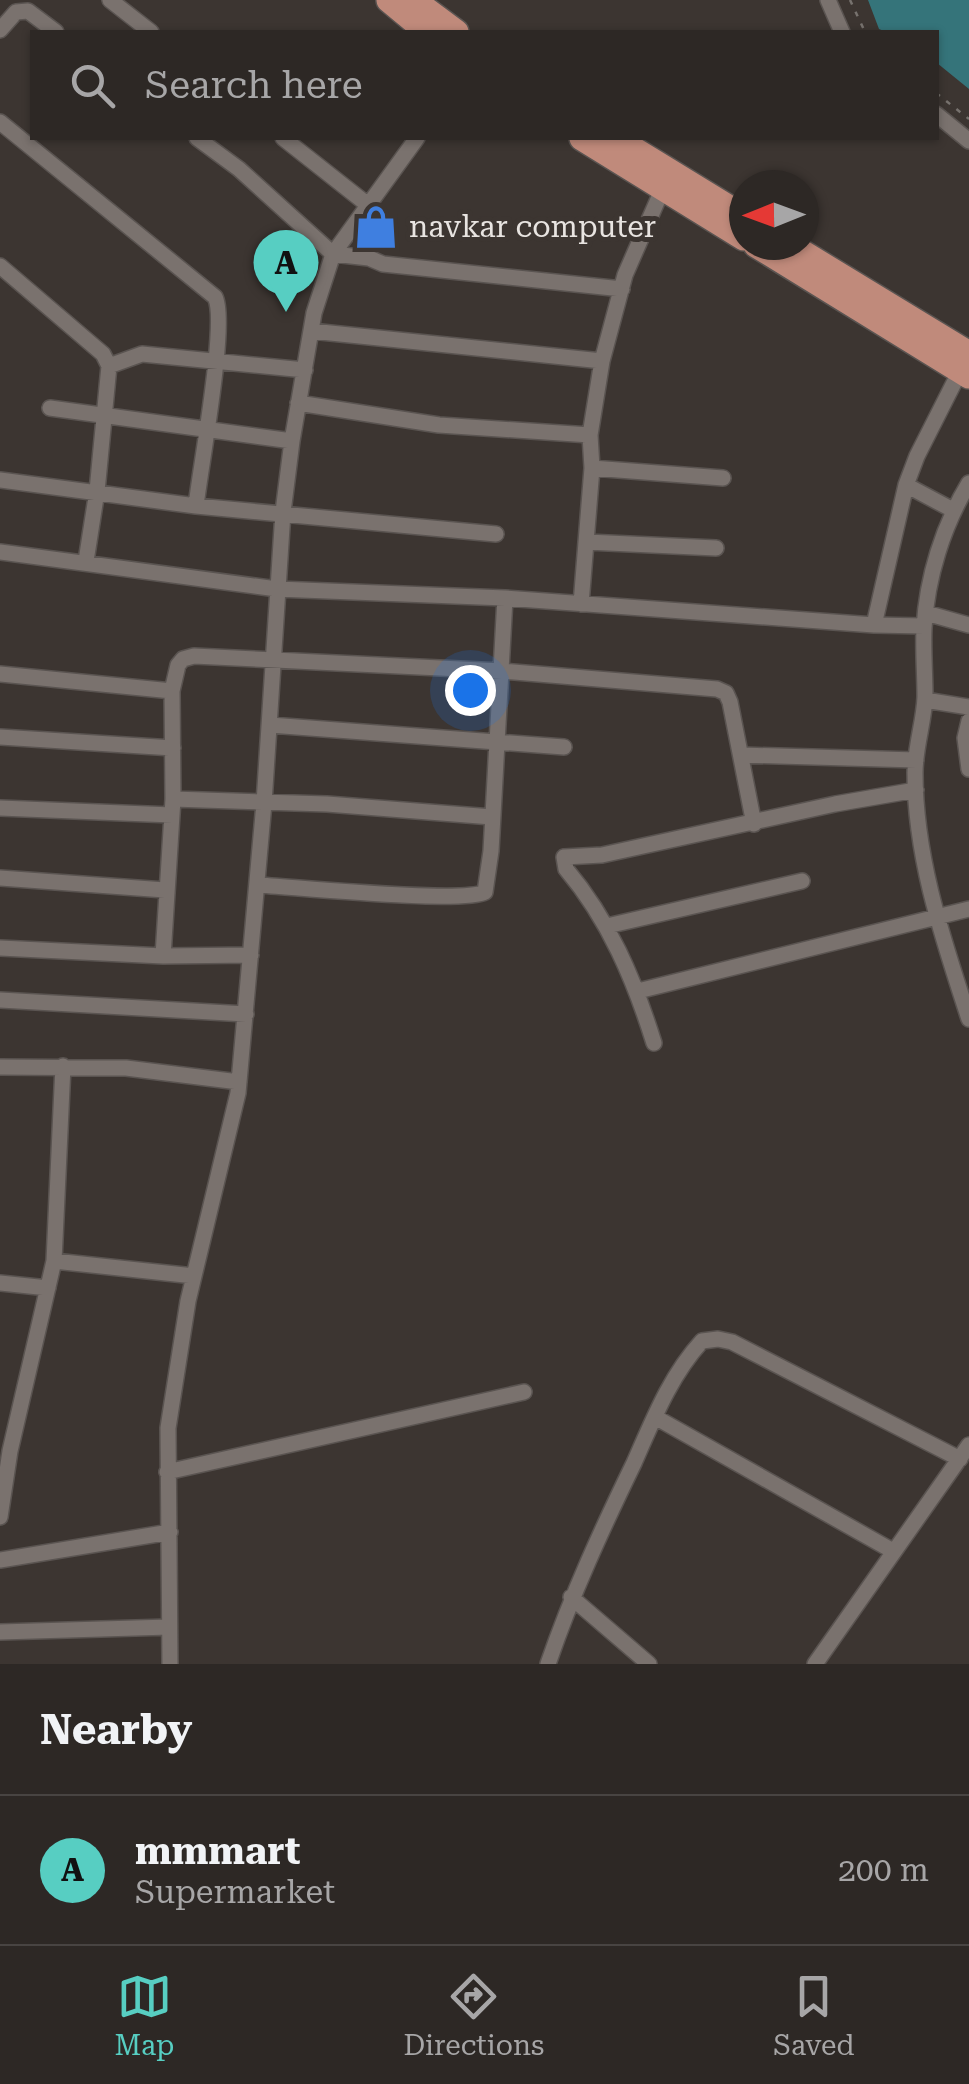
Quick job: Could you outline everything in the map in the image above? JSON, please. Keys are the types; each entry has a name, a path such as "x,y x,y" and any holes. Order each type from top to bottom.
{"main road":[{"path":"389,0 426,30"},
{"path":"413,0 453,30"},
{"path":"585,140 729,229"},
{"path":"617,140 729,208"},
{"path":"782,260 966,367"},
{"path":"812,260 966,367"}],"street":[{"path":"110,0 148,30"},
{"path":"828,0 841,30"},
{"path":"0,30 16,12 28,12 53,30"},
{"path":"939,116 969,140"},
{"path":"0,122 216,296 220,306 216,360 196,506"},
{"path":"200,140 239,169 333,254 369,258 383,264 622,289"},
{"path":"286,140 368,205"},
{"path":"170,1664 168,1428 194,1276 239,1082 258,885 283,512 298,403 311,331 333,254 416,140"},
{"path":"581,604 592,468 590,435 602,361 622,289 663,188"},
{"path":"0,266 103,354 108,366 97,491 86,562"},
{"path":"311,331 602,361"},
{"path":"108,366 142,354 306,370"},
{"path":"874,625 906,485 966,367"},
{"path":"298,403 438,425 590,435"},
{"path":"50,408 292,441"},
{"path":"592,468 724,478"},
{"path":"0,480 196,506 496,534"},
{"path":"969,482 953,510 928,585 925,700 916,760 924,859 937,918 969,1019"},
{"path":"906,485 953,510"},
{"path":"588,542 716,548"},
{"path":"0,552 278,589 505,598 874,625 925,620 969,625"},
{"path":"258,885 479,896 484,892 498,743 505,598"},
{"path":"163,956 172,807 172,691 183,658 502,670 717,689 730,702 754,824"},
{"path":"0,674 172,691"},
{"path":"925,700 969,707"},
{"path":"969,722 965,738 969,769"},
{"path":"270,725 564,747"},
{"path":"0,737 173,748"},
{"path":"742,754 916,760"},
{"path":"654,1043 638,991 607,926 566,869 564,857 602,855 916,790"},
{"path":"0,808 327,804 492,816"},
{"path":"0,878 165,890"},
{"path":"607,926 802,881"},
{"path":"638,991 969,910"},
{"path":"0,948 163,956 251,955"},
{"path":"0,1000 246,1014"},
{"path":"0,1066 126,1068 239,1082"},
{"path":"0,1516 5,1450 54,1261 63,1066"},
{"path":"54,1261 194,1276"},
{"path":"0,1283 48,1288"},
{"path":"548,1664 571,1596 655,1416 688,1356 702,1341 722,1339 964,1452 816,1664"},
{"path":"167,1472 524,1392"},
{"path":"655,1416 892,1551"},
{"path":"0,1560 170,1532"},
{"path":"571,1596 648,1664"},
{"path":"0,1632 170,1627"}],"path":[{"path":"850,0 864,30"},
{"path":"939,95 969,119"}],"water":[{"path":"868,0 969,0 969,89 939,65 939,30 879,29"}],"place":[{"name":"navkar computer","path":"376,227"},
{"name":"mmmart","path":"286,312"}]}
